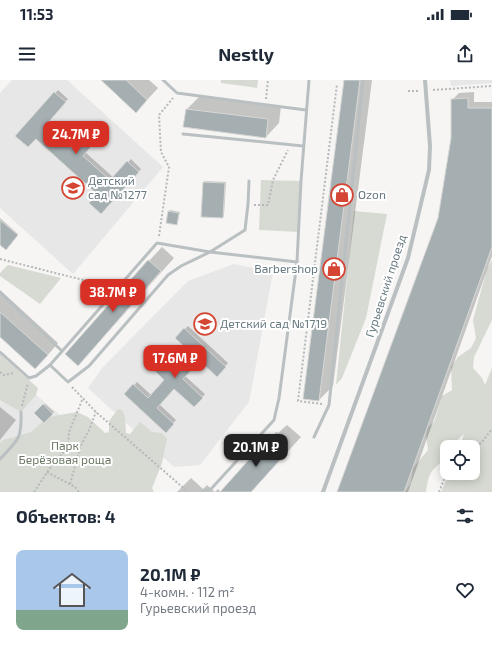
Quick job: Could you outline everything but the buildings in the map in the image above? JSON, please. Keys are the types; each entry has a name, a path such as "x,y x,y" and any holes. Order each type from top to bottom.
{"street":[{"name":"Гурьевский проезд","path":"324,492 410,250 429,170 430,146 425,80"}],"lane":[{"path":"163,80 177,93 306,110"},
{"path":"202,492 211,489 274,420 279,398 296,262 309,80"},
{"path":"314,437 329,405 363,80"},
{"path":"183,134 304,146"},
{"path":"50,365 68,382 89,366 168,275 181,266 210,252 244,230 248,204 248,181"},
{"path":"0,352 29,378 36,376 50,365 158,243 210,252 296,262"},
{"path":"0,292 62,351"},
{"path":"0,459 18,441 22,428 20,412"}],"path":[{"path":"265,104 268,80"},
{"path":"329,405 298,401 337,84"},
{"path":"444,90 492,86"},
{"path":"158,243 169,167 161,152 160,115 177,93"},
{"path":"248,204 268,205 273,180 291,145"},
{"path":"0,259 118,288"},
{"path":"0,372 4,375 21,371"},
{"path":"68,382 96,412 188,492"},
{"path":"20,412 28,386"},
{"path":"34,492 47,472 68,447 69,432 83,398"},
{"path":"70,484 81,445 90,430 96,412"},
{"path":"480,444 492,429"},
{"path":"47,472 75,487 79,492"},
{"path":"439,492 444,480"}],"shaded area":[{"name":"Детский сад №1277","path":"12,80 67,80 163,167 73,274 0,208 0,93"},
{"path":"450,80 492,80 492,83 451,86"},
{"name":"Детский сад №1719","path":"234,264 273,272 249,402 200,465 174,467 88,388 103,367 188,281"},
{"path":"36,395 60,415 0,470 0,400 21,411"}],"green space":[{"path":"221,80 258,80 257,88 221,83"},
{"path":"261,180 301,181 299,232 259,230"},
{"path":"354,211 387,214 366,318 342,378 336,385"},
{"path":"492,260 492,320 474,357 473,368 482,378 485,385 492,368 492,492 441,492 446,480 480,480 480,440 462,440 464,434 457,440 440,440 440,464 434,469 428,480 426,492 405,492 411,483 413,468 428,450 426,435 428,427 434,422 442,396 452,390 451,367 458,357 471,348 476,338 473,320 487,269"},
{"path":"8,265 61,278 40,304 0,276 0,273"},
{"path":"0,354 38,388 36,395 21,412 0,400"},
{"name":"Парк Берёзовая роща","path":"118,409 122,410 125,417 126,433 130,434 140,422 152,432 162,433 167,439 162,463 152,488 154,492 0,492 0,443 3,440 31,432 48,417 77,412 88,417 105,433 109,432 109,421"}],"place":[{"name":"Детский сад №1277","path":"73,188"},
{"name":"Ozon","path":"342,195"},
{"name":"Barbershop","path":"334,269"},
{"name":"Детский сад №1719","path":"205,324"}]}
